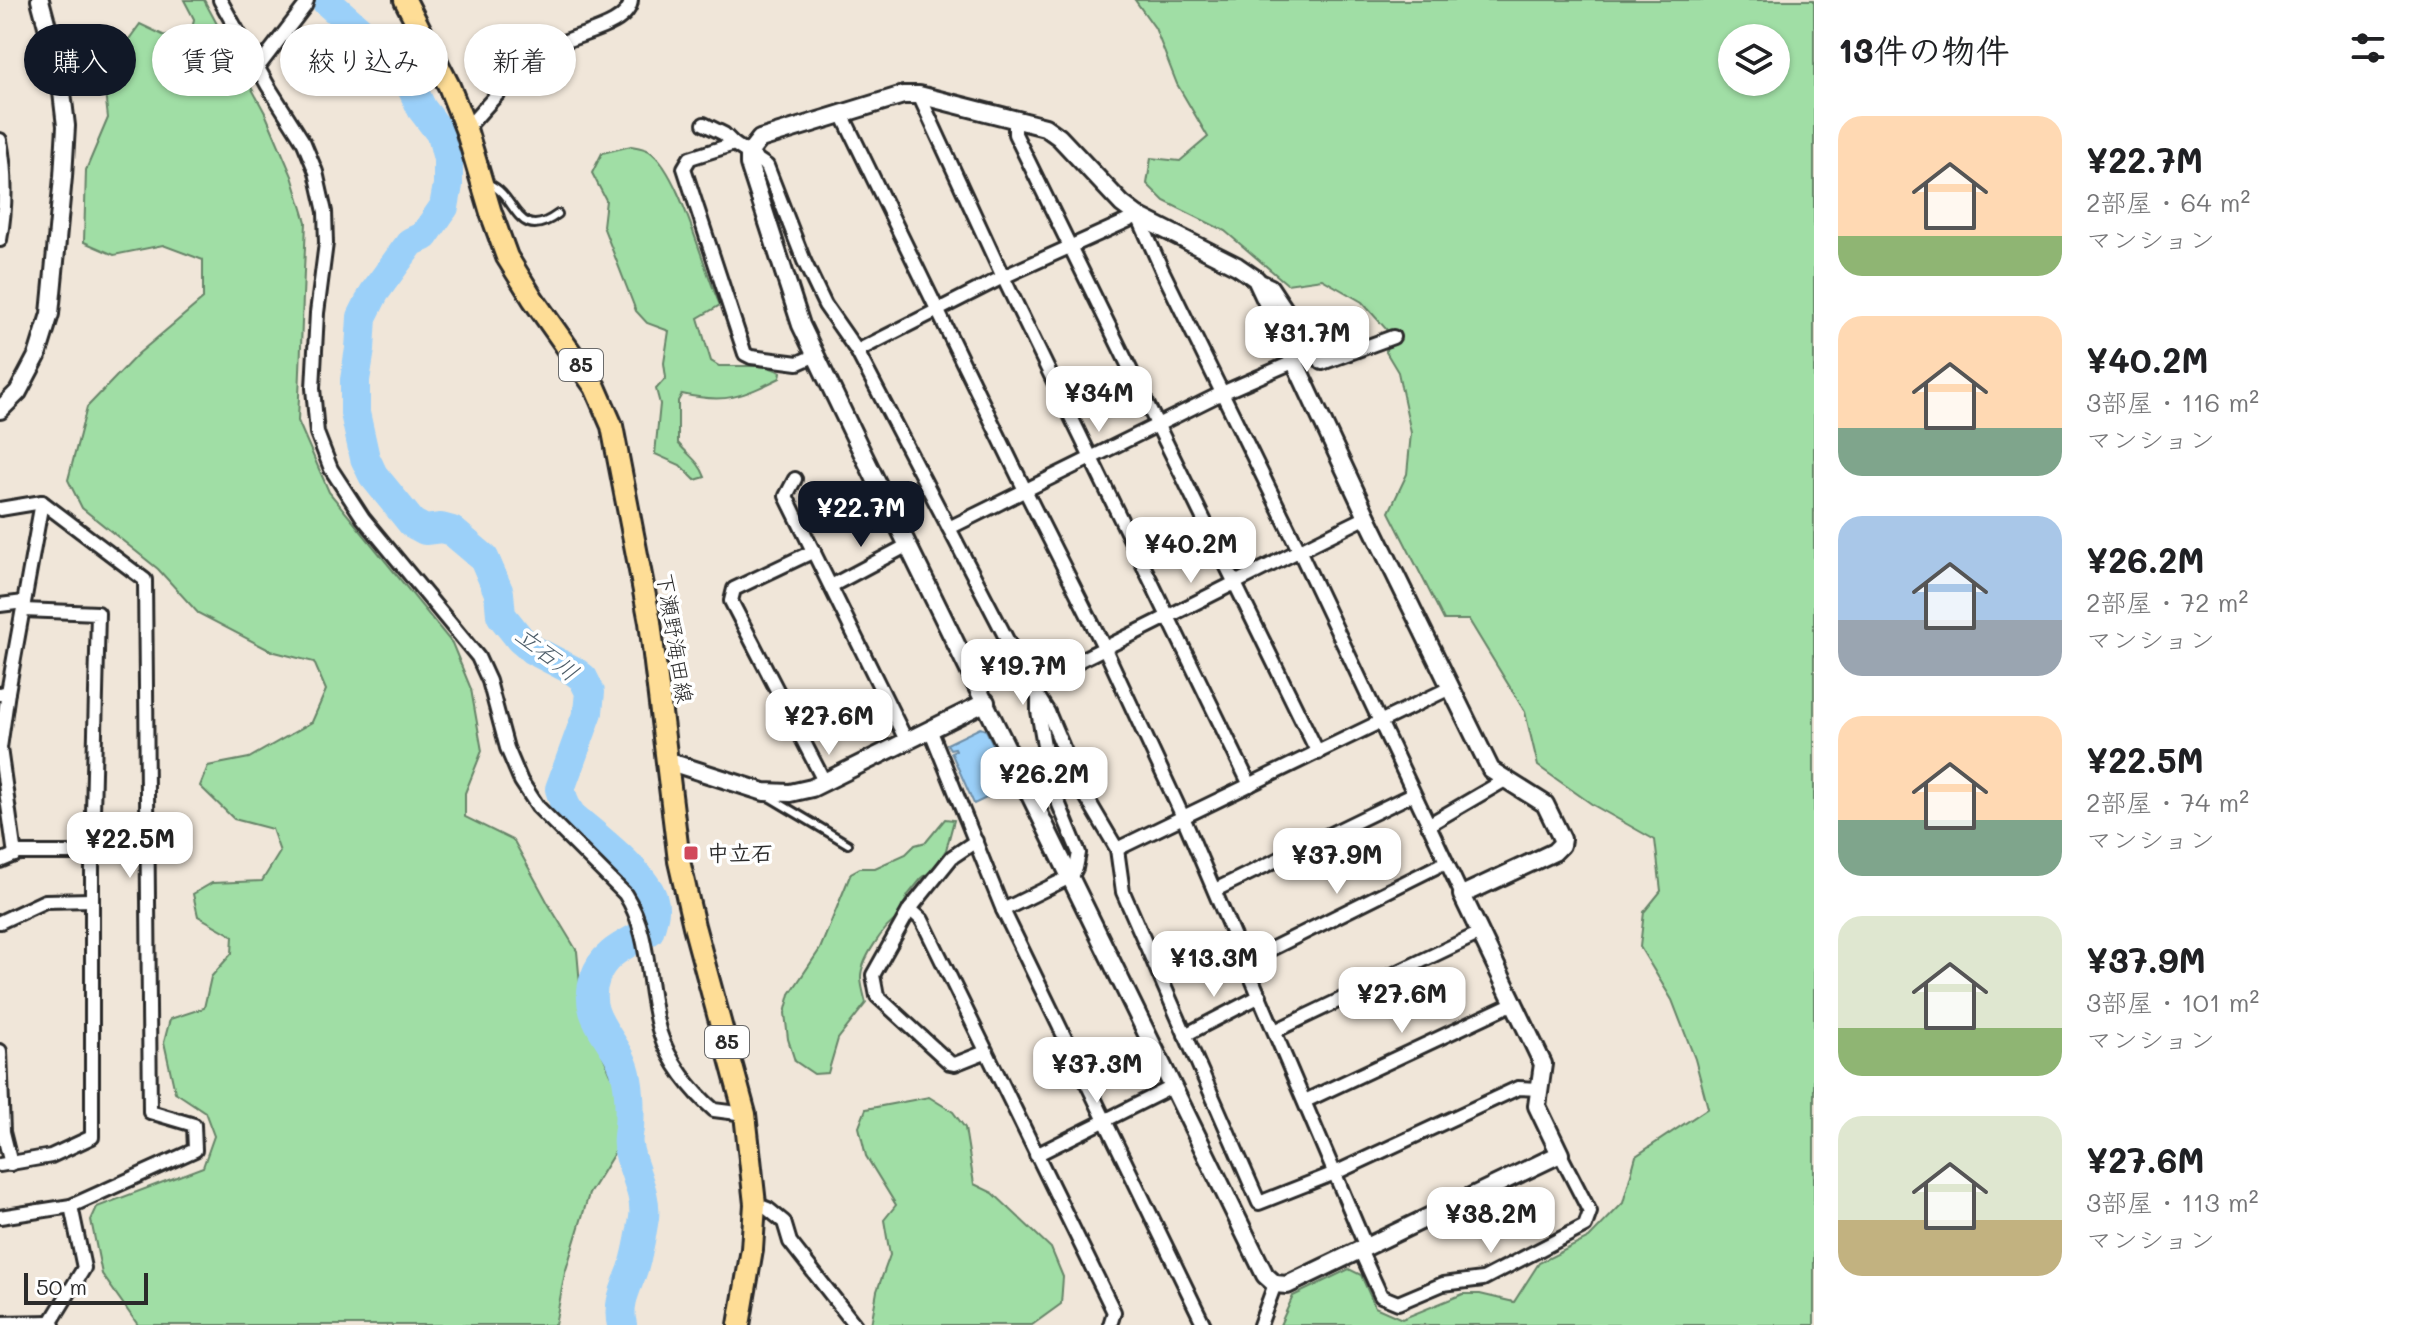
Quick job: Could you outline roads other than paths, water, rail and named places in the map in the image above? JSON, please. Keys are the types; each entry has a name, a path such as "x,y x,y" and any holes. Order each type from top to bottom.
{"main road":[{"name":"下瀬野海田線","path":"405,0 449,86 507,257 595,387 612,426 650,622 679,861 745,1114 755,1204 752,1249 739,1325"}],"street":[{"path":"0,410 18,392 37,356 50,314 62,192 66,126 60,75 40,0"},
{"path":"220,0 234,24"},
{"path":"264,59 307,0"},
{"path":"466,129 524,69 559,44 621,19 631,0"},
{"path":"264,77 304,143 316,172 325,212 326,243 317,313 313,388 317,433 331,469 363,518 478,657 489,681 507,748 521,781 538,807 625,894 636,911 660,1033 669,1053 691,1086 714,1110 745,1114"},
{"path":"1393,337 1322,363 1271,286 1138,216 1122,204 1059,137 1045,127 919,95 903,95 760,139 749,153 749,164 801,325 1265,1275 1275,1284 1287,1285 1560,1154"},
{"path":"919,95 1003,277 1250,785"},
{"path":"842,114 1105,649 1183,817 1335,1173 1381,1296 1398,1303 1443,1284 1483,1279 1585,1226 1590,1212 1537,1106 1543,1064 1138,216"},
{"path":"1015,119 1015,134 1318,753"},
{"path":"704,124 724,134 767,166 819,294 857,351 1030,684 1048,712 1078,783 1117,849 1123,892 1259,1203 1335,1173 1518,1088 1539,1089"},
{"path":"0,140 4,163 4,202 0,240"},
{"path":"734,144 690,158 684,168 745,354 798,363 816,355"},
{"path":"857,351 936,309 1138,216"},
{"path":"1256,279 1367,517 1491,770 1545,804 1562,839 1554,852 1462,895"},
{"path":"949,528 1222,393 1293,362"},
{"path":"795,479 786,496 907,742"},
{"path":"15,855 0,748 4,693 42,502"},
{"path":"0,509 42,502 145,580 150,1112 194,1125 195,1150 71,1206 0,1217"},
{"path":"1030,684 1367,517"},
{"path":"831,586 908,545"},
{"path":"814,551 734,589 731,601 824,781"},
{"path":"0,605 98,613 92,853 92,1137 51,1156 5,1164 0,1051"},
{"path":"1117,849 1450,688"},
{"path":"1003,910 1072,876 1079,853 1051,785 1038,697"},
{"path":"667,761 764,792 790,793 812,788 986,702"},
{"path":"930,729 1003,910 1204,1325"},
{"path":"1428,825 1505,780"},
{"path":"1215,890 1413,794"},
{"path":"976,841 952,857 910,909 873,975 877,996 950,1063 955,1064 985,1052"},
{"path":"0,861 19,853 92,853"},
{"path":"1245,962 1446,862"},
{"path":"0,922 45,901 92,900"},
{"path":"910,909 922,920 1114,1312 1110,1325"},
{"path":"1275,1031 1480,933"},
{"path":"1185,1035 1260,996"},
{"path":"1305,1101 1514,1003"},
{"path":"1036,1155 1174,1086"},
{"path":"755,1204 768,1209 784,1222 790,1242 855,1325"},
{"path":"0,1323 52,1324 84,1268 71,1206"},
{"path":"1260,1325 1275,1284"}],"lane":[{"path":"482,181 504,194 523,221 540,222 558,214"},
{"path":"764,792 771,800 848,844"}],"water":[{"path":"980,728 986,730 996,750 989,755 1001,791 974,804 951,752 956,750 950,749 947,744"}],"waterway":[{"name":"立石川","path":"325,0 403,69 422,109 442,135 448,159 444,207 424,236 411,242 374,293 362,317 355,413 365,458 373,475 412,523 425,530 441,528 452,531 484,558 499,593 501,615 520,639 533,650 583,678 590,692 588,712 560,789 565,805 571,815 630,867 649,890 653,900 654,912 649,931 610,955 599,969 592,993 597,1019 617,1053 627,1079 630,1110 628,1144 644,1209 636,1259 621,1304 622,1325"}],"place":[{"name":"中立石","path":"691,853"}]}
